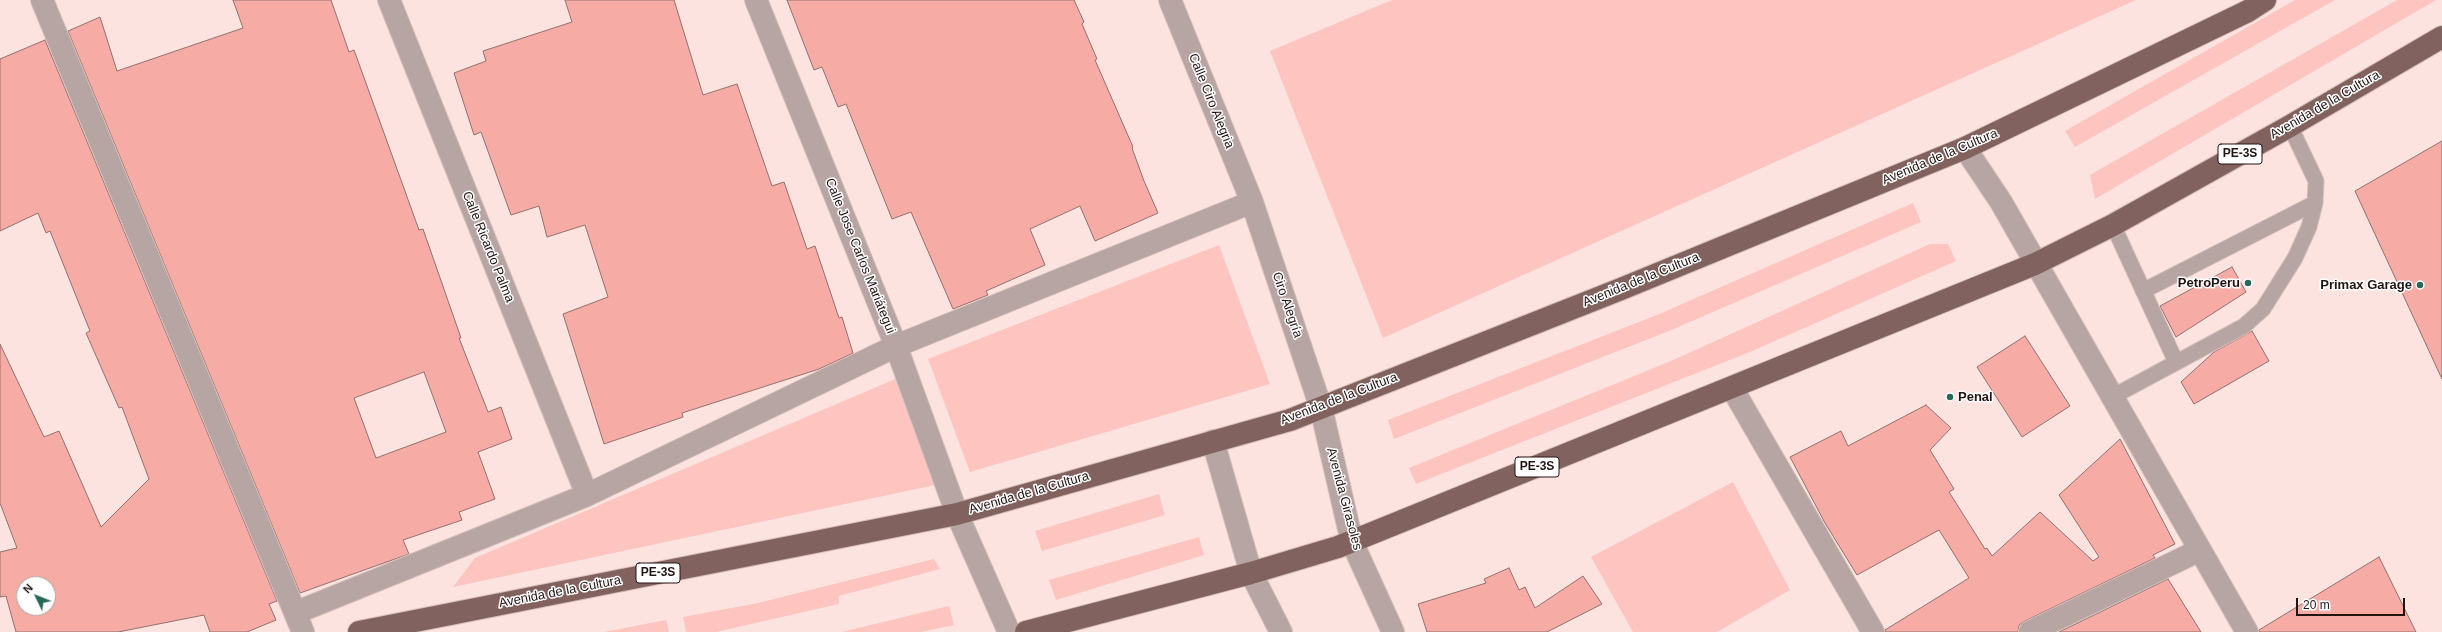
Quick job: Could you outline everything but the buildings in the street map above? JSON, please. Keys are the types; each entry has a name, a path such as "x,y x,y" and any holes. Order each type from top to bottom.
{"highway":[{"name":"Avenida de la Cultura","path":"358,632 957,514 1290,420 1965,148 2252,4"},
{"name":"Avenida de la Cultura","path":"1026,632 1251,573 1352,542 2035,264 2113,225 2290,126 2442,37"}],"street":[{"path":"42,0 299,623 587,495 896,346 1252,202"},
{"name":"Calle Ricardo Palma","path":"389,0 587,495"},
{"name":"Calle Jose Carlos Mariátegui","path":"756,0 896,346 957,514 1009,632"},
{"name":"Calle Ciro Alegria","path":"1170,0 1252,202"},
{"path":"1965,148 2001,202 2035,264 2247,632"},
{"name":"Ciro Alegría","path":"1252,202 1321,408"},
{"path":"1732,388 1873,632"},
{"name":"Avenida Girasoles","path":"1321,408 1352,542 1393,632"},
{"path":"1213,442 1251,573 1281,632"},
{"path":"2030,632 2200,550"}],"lane":[{"path":"2112,397 2244,326 2263,309 2298,252 2309,227 2315,203 2316,181 2290,126"},
{"path":"2143,291 2315,203"},
{"path":"2113,225 2176,362"}],"shaded area":[{"path":"1392,0 2136,0 1383,338 1270,51"},
{"path":"2295,0 2335,0 2075,147 2065,131"},
{"path":"2397,0 2436,0 2095,199 2090,175"},
{"path":"1913,203 1921,222 1669,331 1394,439 1388,420 1657,315"},
{"path":"1930,244 1948,244 1956,261 1750,352 1416,484 1409,468 1671,361"},
{"path":"1219,245 1270,384 970,472 928,359"},
{"path":"900,377 920,430 935,485 453,587 475,558"},
{"path":"1733,482 1790,590 1717,632 1633,632 1591,557"},
{"path":"1159,494 1165,515 1042,551 1035,531"},
{"path":"1199,537 1204,555 1056,600 1049,580"},
{"path":"934,559 940,569 839,596 839,604 716,632 686,632 683,617 758,603"},
{"path":"949,606 954,625 921,632 842,632"},
{"path":"666,620 669,632 604,632"}],"place":[{"name":"PetroPeru","path":"2248,283"},
{"name":"Primax Garage","path":"2420,285"},
{"name":"Penal","path":"1950,397"}]}
